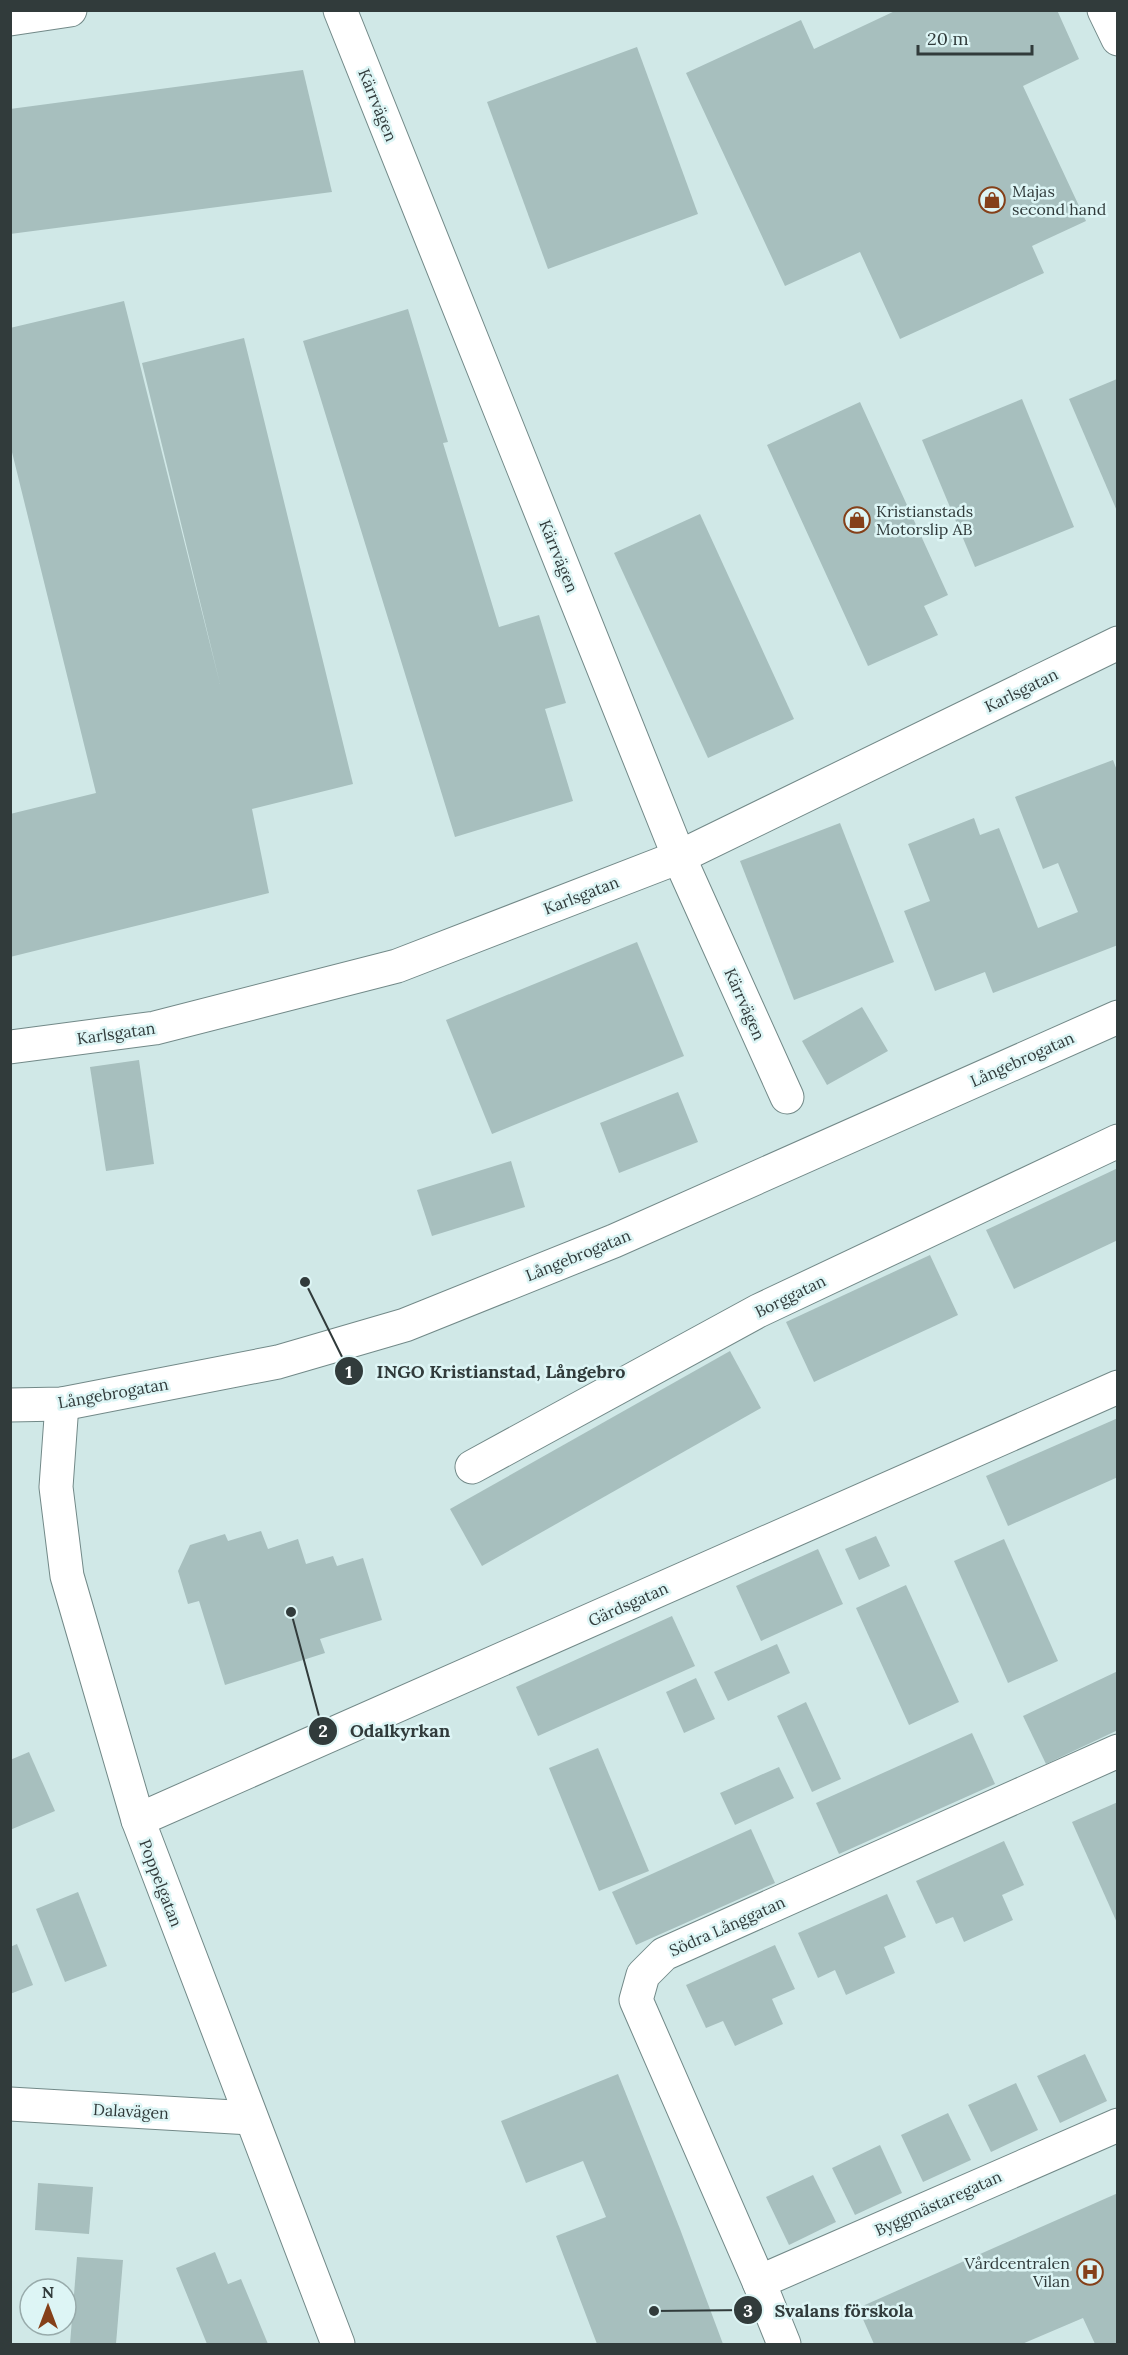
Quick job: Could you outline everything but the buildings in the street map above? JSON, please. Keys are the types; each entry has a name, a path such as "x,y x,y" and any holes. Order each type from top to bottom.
{"street":[{"path":"10,19 70,10"},
{"name":"Kärrvägen","path":"340,10 679,857 787,1097"},
{"path":"1104,10 1118,39"},
{"name":"Karlsgatan","path":"10,1047 155,1028 397,966 679,857 1118,643"},
{"name":"Långebrogatan","path":"10,1405 62,1404 278,1362 405,1325 614,1241 1118,1017"},
{"name":"Borggatan","path":"472,1467 758,1311 1118,1141"},
{"name":"Gärdsgatan","path":"138,1820 1118,1387"},
{"name":"Poppelgatan","path":"62,1404 56,1487 67,1576 138,1820 338,2344"},
{"name":"Södra Långgatan","path":"784,2344 636,2000 643,1975 664,1954 1118,1751"},
{"name":"Dalavägen","path":"10,2104 251,2118"},
{"name":"Byggmästaregatan","path":"759,2282 1118,2125"}],"place":[{"name":"Majas second hand","path":"992,200"},
{"name":"Kristianstads Motorslip AB","path":"857,520"},
{"name":"INGO Kristianstad, Långebro","path":"305,1282"},
{"name":"Odalkyrkan","path":"291,1612"},
{"name":"Vårdcentralen Vilan","path":"1090,2272"},
{"name":"Svalans förskola","path":"654,2311"}]}
